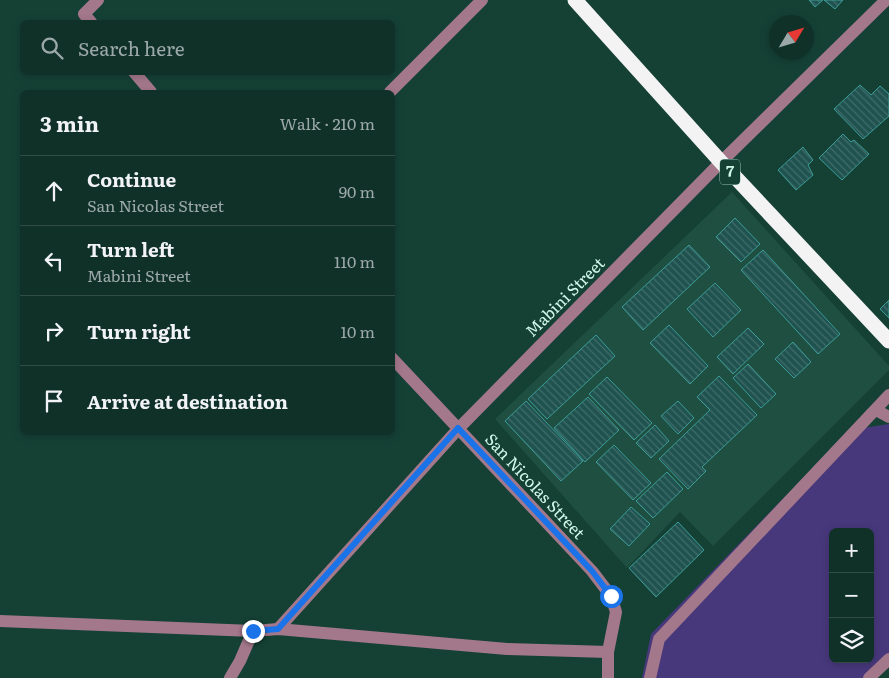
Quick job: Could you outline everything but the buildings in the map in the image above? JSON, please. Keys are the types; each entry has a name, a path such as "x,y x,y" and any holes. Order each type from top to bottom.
{"highway":[{"name":"7","path":"575,0 721,162 889,341"}],"street":[{"path":"87,18 98,0"},
{"path":"392,90 482,0"},
{"name":"Mabini Street","path":"278,629 458,428 721,162 886,0"},
{"path":"137,75 149,90"},
{"name":"San Nicolas Street","path":"395,361 592,571 611,596 616,612 608,652 608,678"},
{"path":"650,678 659,639 889,395"},
{"path":"876,410 889,418"},
{"path":"0,621 253,631 278,629 507,649 608,652"},
{"path":"230,678 240,661 253,631"},
{"path":"869,678 889,659"}],"shaded area":[{"path":"732,192 889,366 889,370 713,546 680,512 627,568 495,419"},
{"path":"889,424 889,664 874,678 642,678 651,634 850,430"}],"route":[{"path":"253,631 278,629 458,428 592,571 611,596"}]}
